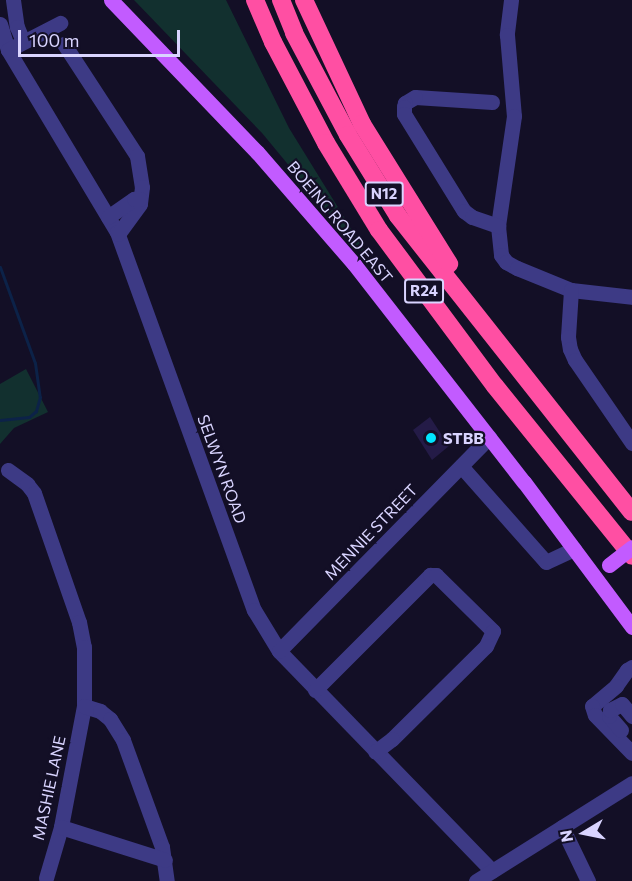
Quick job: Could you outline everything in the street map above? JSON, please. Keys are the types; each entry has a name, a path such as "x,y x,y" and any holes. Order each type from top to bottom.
{"highway":[{"name":"R24","path":"255,0 273,42 326,143 379,230 495,386 632,556"},
{"name":"N12","path":"281,0 294,33 348,135 398,216 518,369"},
{"name":"R24","path":"304,0 362,124 411,207 518,369 632,512"}],"main road":[{"name":"BOEING ROAD EAST","path":"111,0 257,152 354,264 548,514 632,627"},
{"path":"548,514 592,561 608,566"},
{"path":"606,591 608,566 632,548"}],"street":[{"path":"13,0 17,27 23,41"},
{"path":"511,0 507,35 514,116 498,226 498,244 506,262 571,290 632,297"},
{"path":"8,50 60,23"},
{"name":"SELWYN ROAD","path":"0,24 8,50 118,234 254,610 279,651 492,870"},
{"path":"64,44 137,156 142,187 140,204 118,234"},
{"path":"492,102 415,97 405,102 404,114 464,211 498,226"},
{"path":"108,217 134,199 140,199"},
{"path":"571,290 568,337 570,349 632,443"},
{"name":"MENNIE STREET","path":"279,651 489,437"},
{"path":"460,466 546,562 574,549"},
{"name":"MASHIE LANE","path":"8,470 27,484 34,493 79,622 84,647 84,706 61,827 46,878"},
{"path":"315,690 430,575 436,575 493,631 486,646 392,739 375,752"},
{"path":"632,667 627,669 616,686 592,706 595,715 632,753"},
{"path":"632,716 622,704 609,713 632,744"},
{"path":"84,706 100,711 116,727 165,860 167,881"},
{"path":"476,881 632,783"},
{"path":"61,827 165,860"},
{"path":"562,827 588,881"}],"green space":[{"path":"134,0 226,0 289,128 381,277 262,133"},
{"path":"26,369 48,412 14,428 0,444 0,384"}],"building":[{"name":"STBB","path":"430,417 449,446 432,460 413,430"}],"waterway":[{"path":"0,267 35,363 40,397 36,411 29,417 0,420"}],"place":[{"name":"STBB","path":"431,438"}]}
